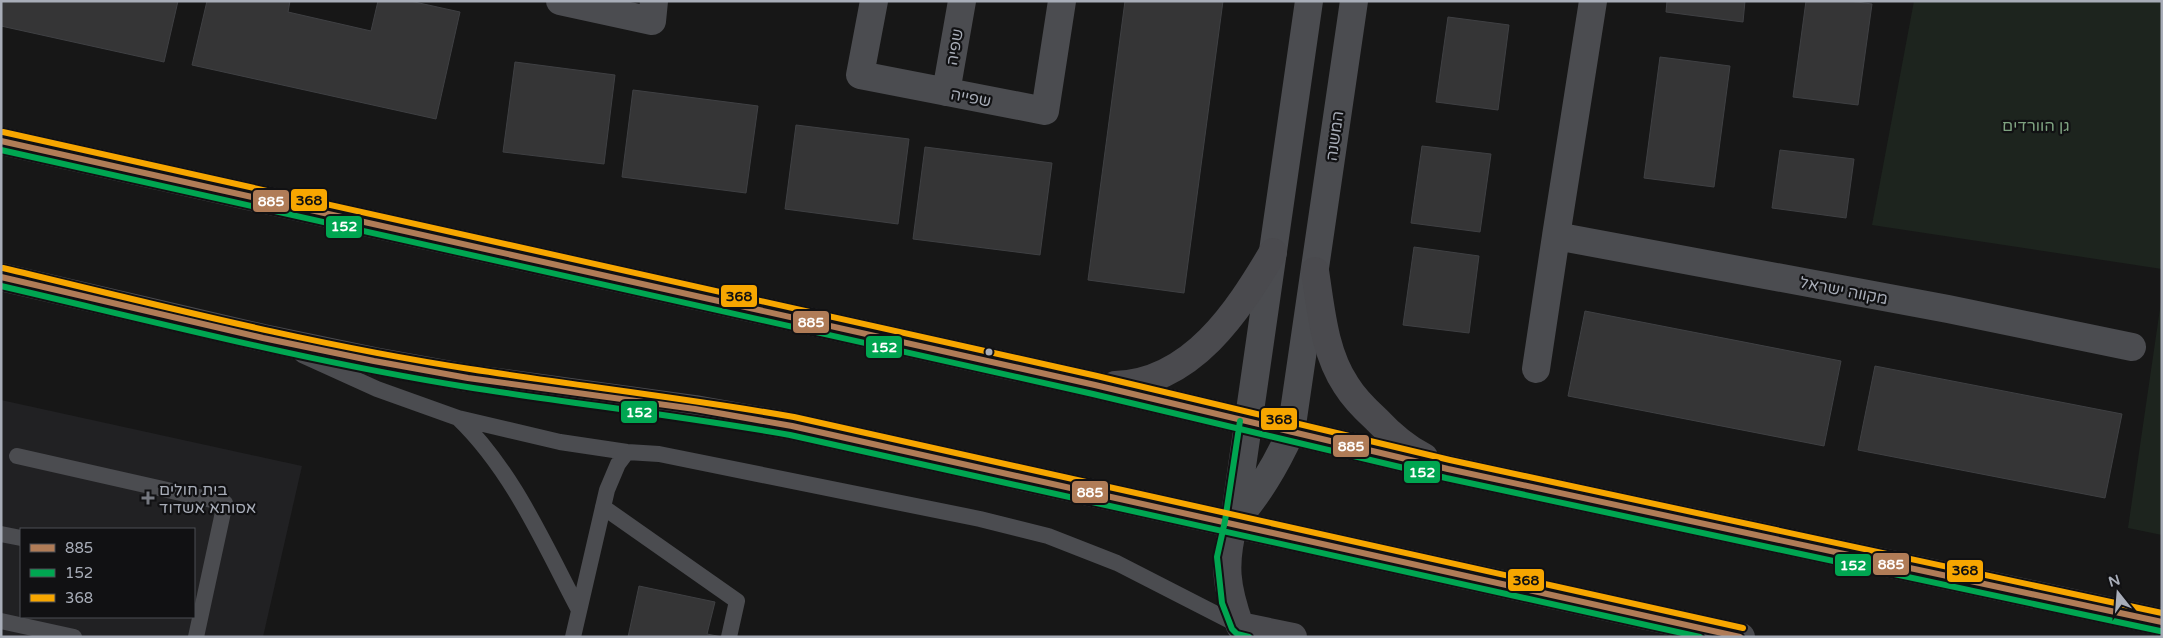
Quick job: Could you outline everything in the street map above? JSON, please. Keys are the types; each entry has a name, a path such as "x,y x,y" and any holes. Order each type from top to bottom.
{"main road":[{"path":"1,141 1096,385 1448,469 2162,622"},
{"path":"1096,385 1123,384 1153,379 1175,368 1191,356 1227,321 1247,296 1273,252"},
{"path":"1315,271 1322,323 1330,349 1345,384 1360,404 1389,432 1415,453 1448,469"},
{"path":"1,277 263,338 468,378 695,409 792,426 1741,637"},
{"path":"1234,523 1226,557 1227,577 1231,602 1240,626 1293,637"}],"street":[{"path":"560,1 652,21 654,1"},
{"name":"שפייה","path":"874,1 860,75 1045,111 1062,1"},
{"name":"שפיה","path":"946,92 962,1"},
{"path":"1234,523 1309,1"},
{"name":"המשנה","path":"1234,523 1258,494 1276,464 1291,432 1354,1"},
{"path":"1536,369 1592,1"},
{"name":"מקווה ישראל","path":"1556,236 1948,309 2132,348"}],"lane":[{"path":"263,338 377,389 458,418 560,442 627,452 659,454 980,519 1048,536 1117,563 1240,626"},
{"path":"458,418 488,451 513,487 579,610"},
{"path":"573,637 603,507 613,475 627,452"},
{"path":"17,456 225,503 201,578 196,637"},
{"path":"603,507 736,601 728,637"},
{"path":"1,534 20,538"},
{"path":"1,620 74,637"}],"shaded area":[{"name":"בית חולים אסותא אשדוד","path":"1,400 302,466 263,637 1,637"}],"green space":[{"name":"גן הוורדים","path":"1914,1 2162,1 2162,269 1872,225"},
{"path":"2162,295 2162,535 2128,528"}],"building":[{"path":"1,1 178,1 164,62 1,26"},
{"path":"207,1 290,1 288,12 371,31 378,1 410,1 460,12 436,119 192,65"},
{"path":"1125,1 1223,1 1184,293 1088,280"},
{"path":"1667,1 1745,1 1743,22 1666,12"},
{"path":"1806,1 1849,1 1872,4 1858,105 1793,97"},
{"path":"1448,17 1509,25 1498,110 1436,102"},
{"path":"1660,57 1730,66 1714,187 1644,178"},
{"path":"515,62 615,75 604,164 503,152"},
{"path":"633,90 758,106 746,193 622,177"},
{"path":"796,125 909,139 898,224 785,209"},
{"path":"1422,146 1491,154 1480,232 1411,223"},
{"path":"925,147 1052,163 1040,255 913,239"},
{"path":"1780,150 1854,159 1846,218 1772,208"},
{"path":"1414,247 1479,256 1469,333 1403,325"},
{"path":"1585,311 1841,361 1824,446 1568,396"},
{"path":"1875,366 2122,414 2105,498 1858,450"},
{"path":"639,586 715,602 707,634 722,637 628,637"}],"transit line":[{"name":"368","path":"3,132 1097,376 1450,460 2162,613"},
{"name":"885","path":"1,141 1095,385 1448,469 2162,622"},
{"name":"152","path":"1,150 1093,394 1446,478 2160,631"},
{"name":"368","path":"3,268 294,336 411,359 794,417 1743,628"},
{"name":"885","path":"1,277 263,338 374,361 468,378 695,409 792,426 1740,637"},
{"name":"152","path":"1,286 291,354 408,377 790,435 1700,637"},
{"name":"152","path":"1240,421 1225,521 1217,557 1222,603 1232,629 1237,634 1249,637"}],"place":[{"name":"בית חולים אסותא אשדוד","path":"148,498"}]}
